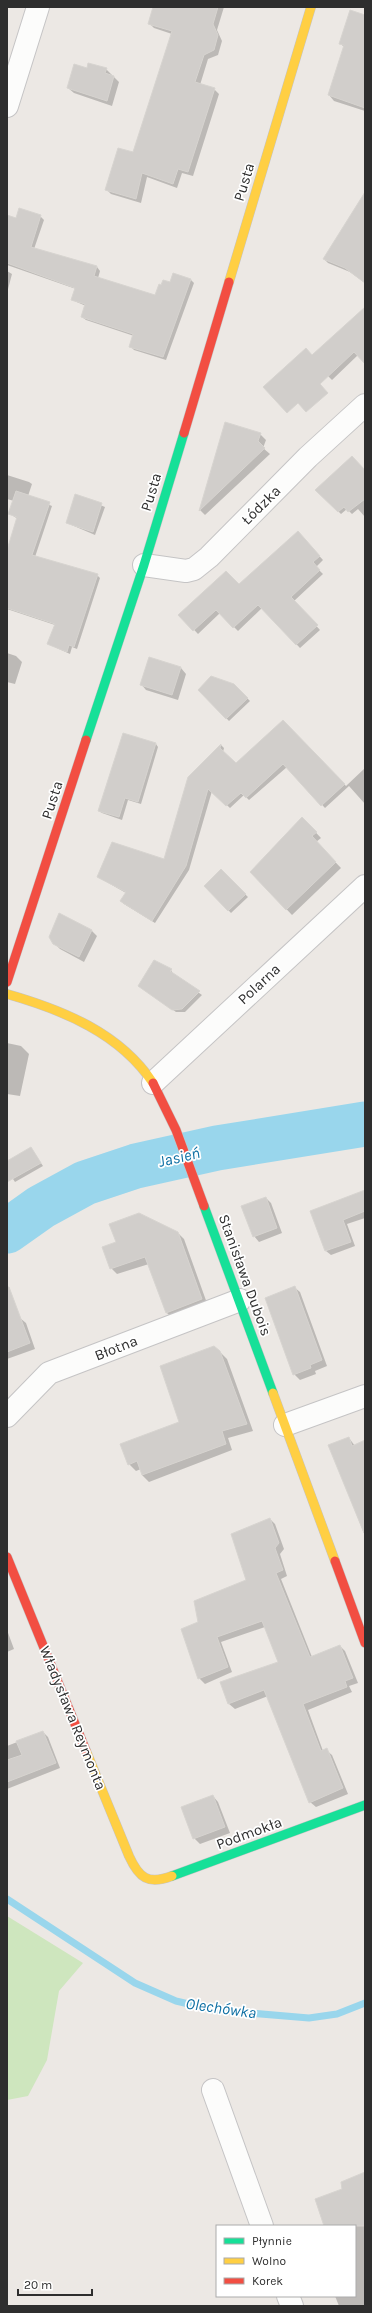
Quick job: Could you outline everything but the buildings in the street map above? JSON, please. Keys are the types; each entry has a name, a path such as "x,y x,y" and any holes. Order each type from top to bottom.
{"street":[{"path":"7,106 38,7"},
{"name":"Pusta","path":"7,982 144,565 311,7"},
{"name":"Łódzka","path":"144,565 186,571 194,569 209,557 308,457 365,405"},
{"name":"Polarna","path":"153,1082 365,886"},
{"name":"Stanisława Dubois","path":"7,994 58,1010 102,1032 116,1042 138,1063 153,1082 176,1130 240,1300 365,1643"},
{"name":"Błotna","path":"7,1416 49,1373 240,1300"},
{"path":"285,1425 365,1396"},
{"name":"Władysława Reymonta","path":"7,1557 129,1856 135,1868 142,1876"},
{"name":"Podmokła","path":"142,1876 151,1881 163,1879 365,1805"},
{"path":"213,2090 262,2225"}],"green space":[{"path":"7,1916 83,1963 59,1991 47,2060 28,2096 7,2100"}],"waterway":[{"name":"Jasień","path":"7,1231 41,1207 85,1183 136,1166 217,1148 365,1124"},
{"name":"Olechówka","path":"7,1899 135,1983 176,2001 214,2010 309,2018 337,2014 365,2003"}],"traffic: fast":[{"path":"86,740 144,565 184,433"},
{"path":"204,1206 273,1393"},
{"path":"172,1876 365,1805"}],"traffic: slow":[{"path":"229,282 311,7"},
{"path":"7,994 49,1008 89,1026 124,1050 140,1065 153,1083"},
{"path":"273,1393 335,1561"},
{"path":"86,1751 129,1856 137,1870 145,1878 150,1879 157,1880 172,1876"}],"traffic: jam":[{"path":"184,433 229,282"},
{"path":"7,982 86,740"},
{"path":"153,1083 176,1130 204,1206"},
{"path":"7,1557 86,1751"},
{"path":"335,1561 365,1643"}]}
